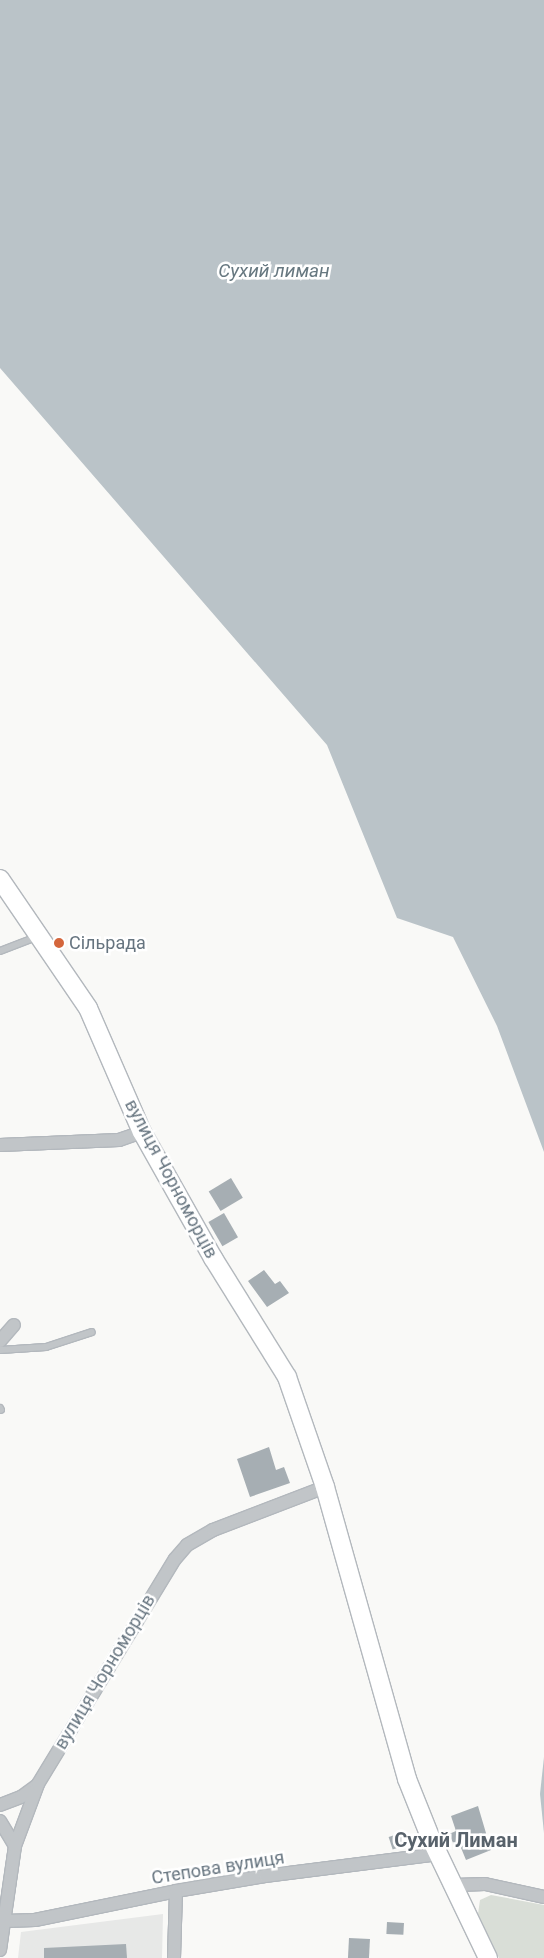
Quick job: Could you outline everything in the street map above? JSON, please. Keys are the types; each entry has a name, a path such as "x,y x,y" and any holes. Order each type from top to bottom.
{"main road":[{"name":"вулиця Чорноморців","path":"0,879 88,1008 142,1132 213,1258 287,1377 325,1487 387,1717 407,1779 439,1854 488,1958"}],"street":[{"path":"0,1145 119,1140 142,1132"},
{"path":"0,1341 14,1325"},
{"name":"вулиця Чорноморців","path":"0,1950 15,1846 38,1784 161,1580 187,1545 213,1530 325,1487"},
{"path":"0,1805 21,1797 38,1784"},
{"path":"0,1821 15,1846"},
{"name":"Степова вулиця","path":"4,1921 35,1920 176,1891 439,1854"},
{"path":"455,1885 485,1884 544,1897"},
{"path":"174,1958 176,1891"}],"lane":[{"path":"0,951 40,935"},
{"path":"0,1350 46,1347 92,1332"}],"shaded area":[{"path":"491,1895 544,1905 544,1958 499,1958 478,1914 480,1900"},
{"path":"163,1914 162,1958 18,1958 21,1932"}],"water":[{"name":"Сухий лиман","path":"0,0 544,0 544,1152 497,1026 453,937 397,918 327,745 0,368"},
{"name":"Сухий лиман","path":"544,1757 544,1833 540,1794"}],"building":[{"path":"231,1178 243,1198 221,1211 209,1191"},
{"path":"224,1213 238,1237 222,1246 208,1222"},
{"path":"264,1270 275,1284 280,1281 289,1293 267,1307 248,1281"},
{"path":"269,1447 276,1470 284,1467 290,1483 250,1497 237,1459"},
{"path":"478,1806 491,1850 466,1860 459,1843 454,1845 449,1834 456,1831 451,1816"},
{"path":"401,1833 405,1845 393,1849 389,1837"},
{"path":"387,1922 404,1923 403,1935 386,1934"},
{"path":"349,1938 370,1939 369,1958 348,1958"},
{"path":"126,1944 127,1958 44,1958 44,1948"}],"place":[{"name":"Сільрада","path":"59,943"}],"district":[{"name":"Сухий Лиман","path":"456,1840"}]}
